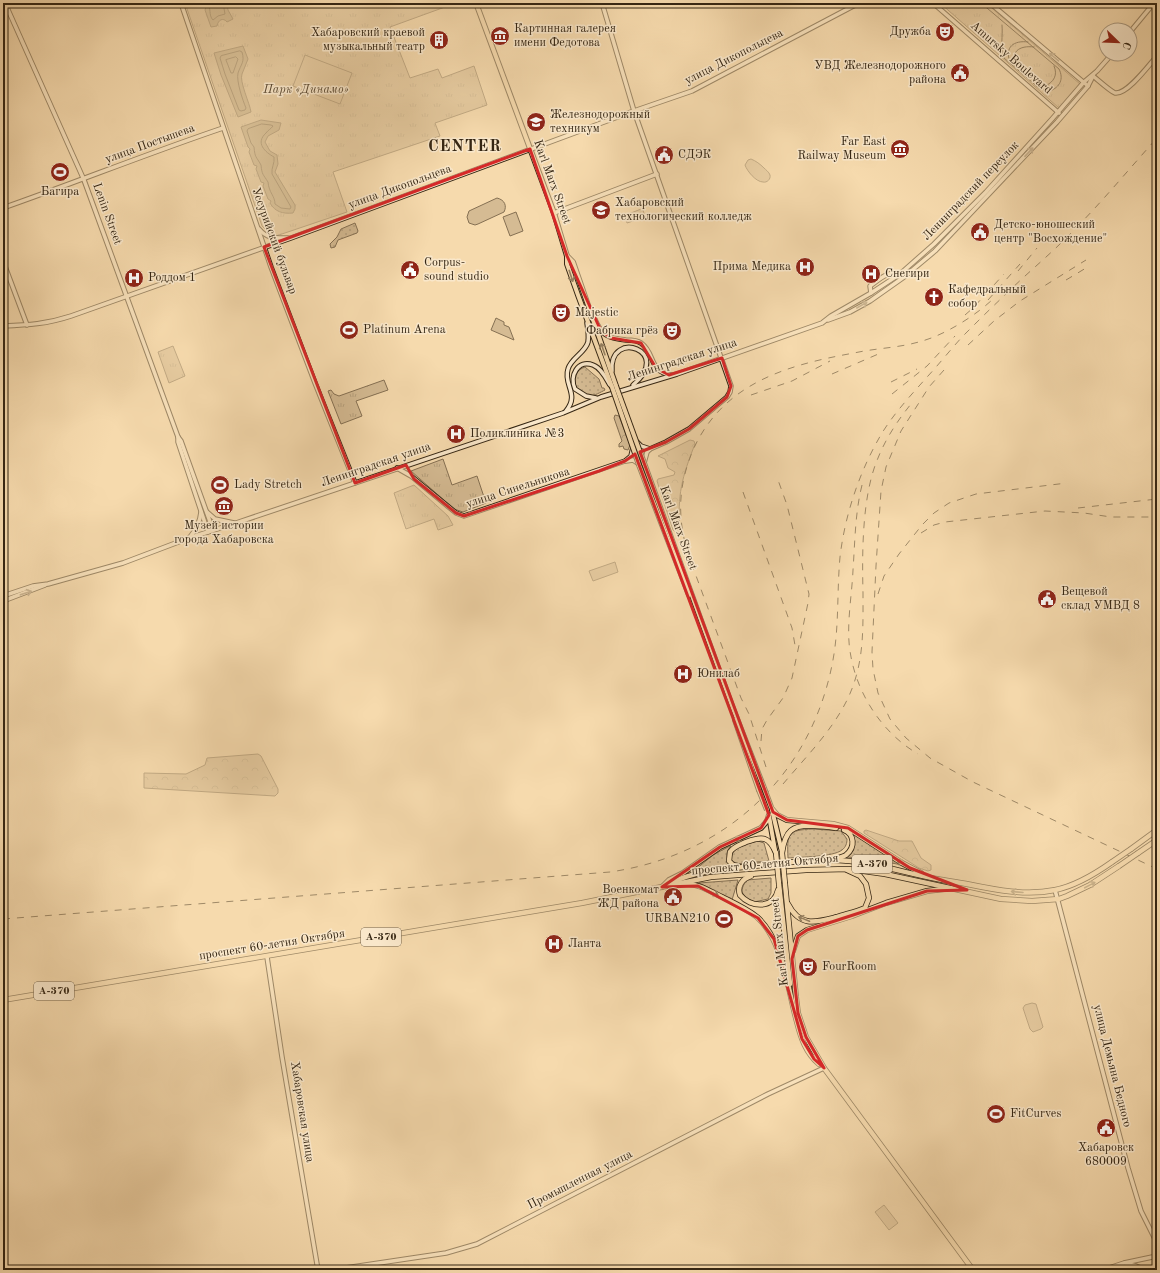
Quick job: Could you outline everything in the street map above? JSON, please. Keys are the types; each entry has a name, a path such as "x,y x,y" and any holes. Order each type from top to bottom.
{"highway":[{"path":"770,808 776,815 787,820 833,824 848,828 910,868 937,879"},
{"path":"782,853 786,835 794,828 800,826 840,829 846,831 852,838 853,843 850,852 842,857 828,860 805,861"},
{"name":"А-370","path":"1055,890 1085,878 1112,862 1157,830"},
{"path":"769,864 736,866 731,863 729,855 732,848 759,838 770,842 776,853 791,998"},
{"name":"А-370","path":"1058,899 1090,885 1157,840"},
{"name":"Karl Marx Street","path":"782,853 796,997 802,1025 808,1042 824,1068 973,1270"},
{"name":"проспект 60-летия Октября","path":"662,887 678,879 691,875 769,864 805,861 849,861 869,863 937,879 1018,892 1032,893 1055,890"},
{"path":"786,897 790,908 795,914 802,919 811,922 819,922 865,908 869,900 869,895 864,881 860,876 841,868"},
{"name":"проспект 60-летия Октября","path":"3,1000 267,957 582,903 711,877 841,868 868,871 1017,901 1058,899"},
{"path":"756,873 745,878 739,886 740,895 747,901 757,905 771,902 777,893 779,884"},
{"path":"662,887 689,884 698,886 741,907 758,918 774,939 791,998"},
{"path":"792,958 795,942 800,934 807,930 852,916 886,903 927,891 952,889"},
{"name":"Karl Marx Street","path":"791,998 802,1039 814,1060 824,1068"}],"main road":[{"name":"Lenin Street","path":"5,3 84,180 178,437 181,441 203,510 208,532"},
{"name":"Уссурийский бульвар","path":"181,3 257,228 315,383 355,483"},
{"name":"Karl Marx Street","path":"476,3 554,213 567,256 567,264 587,323 636,441 642,464 681,575 762,789"},
{"path":"602,3 634,111 722,358 731,390 729,395 689,429 650,449 647,452 642,464"},
{"name":"улица Дикопольцева","path":"3,326 36,325 57,321 291,238 530,149 692,91 858,3"},
{"name":"Amursky Boulevard","path":"933,3 1062,116"},
{"path":"990,3 1088,86"},
{"path":"1138,22 1154,3"},
{"path":"1093,76 1114,92 1121,92 1130,87 1157,56"},
{"name":"Ленинградский переулок","path":"800,331 850,312 904,277 935,251 1057,122 1088,86 1093,76 1105,62"},
{"name":"Ленинградский переулок","path":"826,320 900,274 940,239 986,192 1084,82 1093,76"},
{"name":"улица Постышева","path":"3,208 84,180 158,150 223,128"},
{"path":"554,213 657,174"},
{"path":"257,228 263,234 270,237 291,238"},
{"name":"Karl Marx Street","path":"567,256 573,262 614,386"},
{"path":"3,261 26,325"},
{"path":"871,293 870,286 886,275 892,273 900,274"},
{"path":"588,305 598,325 604,333 614,338 641,343 647,350 656,368 669,375 675,375"},
{"path":"587,323 588,342 572,362 567,375 572,388 586,396 593,398 602,397"},
{"name":"Ленинградская улица","path":"48,584 123,563 189,538 564,412 630,387 675,375 800,331"},
{"path":"630,387 637,382 647,366 647,359 642,352 635,347 626,347 618,352 613,360 612,366 614,386 633,447 642,464"},
{"path":"564,412 569,408 572,401 572,380 575,372 581,366 588,364 598,368 614,386"},
{"path":"636,441 641,446 650,449"},
{"path":"625,461 631,456 633,447"},
{"path":"625,461 634,460 642,464"},
{"name":"улица Синельникова","path":"397,468 411,476 456,514 464,516 625,461"},
{"path":"411,464 409,470 411,476"},
{"name":"Karl Marx Street","path":"642,464 762,789"},
{"name":"Lenin Street","path":"203,510 213,530"},
{"path":"189,538 200,521 203,510 215,519 236,523"},
{"path":"3,596 33,586 48,584"},
{"path":"3,601 48,584"},
{"path":"662,887 669,880 683,873 720,847 761,828 767,821 770,808 762,789"},
{"name":"Karl Marx Street","path":"770,808 776,823 782,853"},
{"path":"769,815 776,853"},
{"name":"улица Демьяна Бедного","path":"1055,890 1128,1168 1141,1211 1157,1243"},
{"name":"Хабаровская улица","path":"267,957 282,1057 318,1270"},
{"name":"Промышленная улица","path":"332,1270 446,1253 478,1244 768,1094 824,1068"},
{"path":"1104,1270 1124,1263 1157,1256"},
{"path":"1124,1263 1145,1270"}],"highlighted area":[{"path":"530,149 567,256 601,331 611,338 641,343 656,368 669,375 722,358 731,386 727,397 689,429 666,442 640,452 773,812 787,820 848,828 910,868 967,890 927,891 807,930 798,936 792,959 798,1013 806,1037 824,1068 814,1059 802,1039 774,939 758,918 698,886 662,887 720,847 761,828 769,815 635,454 625,461 599,471 464,516 456,513 414,479 406,465 355,483 264,247"}],"green space":[{"name":"Парк «Динамо»","path":"185,3 456,3 390,27 410,78 438,69 442,78 474,66 487,105 435,123 440,136 333,172 347,212 273,237 262,226"},
{"path":"940,3 986,3 1080,84 1059,108"},
{"path":"305,55 352,73 340,104 293,86"},
{"path":"751,159 769,173 770,178 767,181 760,182 750,173 745,165 748,160"},
{"path":"497,198 502,200 505,204 504,212 475,225 469,223 467,217 469,211"},
{"path":"641,209 643,210 645,217 627,223 626,215"},
{"path":"516,212 523,231 510,236 503,217"},
{"path":"355,223 358,231 357,233 338,240 335,247 331,248 330,244 337,237 341,229"},
{"path":"496,318 504,322 504,325 509,327 514,340 491,330"},
{"path":"173,346 185,376 169,383 158,352"},
{"path":"585,367 599,379 602,388 605,390 590,396 584,394 576,388 576,374"},
{"path":"384,380 388,390 356,401 362,416 341,424 328,391 331,390 334,394 339,396"},
{"path":"615,415 619,416 630,445 628,450 624,449 623,446 619,447 619,444 622,441 614,418"},
{"path":"690,440 694,441 695,444 687,466 680,496 680,531 678,533 673,530 657,481 658,479 674,475 675,472 668,468 665,459 658,456"},
{"path":"443,459 452,485 477,476 486,503 463,512 454,509 411,471"},
{"path":"414,485 448,516 453,525 438,530 434,519 406,529 394,493"},
{"path":"615,562 618,572 593,581 589,571"},
{"path":"258,754 261,756 278,789 278,793 275,796 144,788 144,773 186,774 205,765 207,758"},
{"path":"813,829 841,831 847,839 845,846 842,850 832,854 788,858 788,843 790,835 793,832"},
{"path":"866,830 899,841 912,841 921,858 931,865 931,870 928,871 919,868 864,833"},
{"path":"853,834 902,865 871,859 847,857 855,842"},
{"path":"758,841 764,843 769,861 735,864 731,859 737,848"},
{"path":"730,846 727,855 731,865 695,870 713,855"},
{"path":"771,878 771,893 768,899 754,902 744,895 742,890 747,880"},
{"path":"738,880 732,900 699,883"},
{"path":"1032,1003 1036,1004 1043,1027 1033,1032 1030,1029 1023,1008 1025,1005"},
{"path":"884,1205 898,1223 889,1230 875,1212"}],"water":[{"path":"202,3 227,3 228,10 233,19 227,22 221,20 218,22 217,26 211,27 205,10 206,7 203,6"},
{"path":"243,46 248,59 241,77 251,112 238,117 214,53"},
{"path":"261,120 281,123 279,130 268,136 265,142 270,151 277,155 278,164 275,172 295,205 293,213 280,212 272,206 263,186 264,183 261,182 256,169 257,166 254,165 249,152 250,149 241,127"}],"tram line":[{"path":"981,3 1059,69 1061,76 1059,85 1050,91 1040,89 1004,58 1002,46 1002,25"},
{"path":"1010,62 1008,57 1009,49 1015,43 1028,42"},
{"path":"1016,68 1014,58 1017,51 1024,47 1034,47"},
{"path":"1037,85 1045,86 1053,80 1056,72 1054,66"}],"railway":[{"path":"3,919 610,872 653,863 692,847 728,827 759,801 786,770 808,735 824,697 836,642 838,581 842,541 860,477 882,433 904,403 963,336 1072,232 1157,138"},
{"path":"1018,271 1037,248"},
{"path":"968,345 994,321 1020,301 1086,260"},
{"path":"988,300 1020,264"},
{"path":"1066,280 1086,268"},
{"path":"965,315 1004,274"},
{"path":"766,767 749,714 741,698 684,540 681,514 682,489 684,476 693,450 706,427 721,408 739,393 760,381 782,371 805,364 862,351 905,345 931,338 961,323 979,311 994,298"},
{"path":"892,394 927,366 955,336"},
{"path":"832,374 883,352"},
{"path":"751,395 792,381 830,361"},
{"path":"891,382 917,369"},
{"path":"944,370 929,387 901,431 886,467 881,491 872,652 873,669 878,693 890,719 906,738 930,758 973,782 1157,869"},
{"path":"783,784 825,735 850,695 860,659 863,615 863,542 869,489 878,458 885,443 911,404"},
{"path":"761,741 762,729 783,698 792,678 809,594 787,505 778,480"},
{"path":"878,594 884,576 899,554 922,525 934,513 949,503 976,494 1067,483"},
{"path":"862,485 857,517 849,621 849,641 853,667 865,697 882,723 893,735 918,754"},
{"path":"743,492 792,628 796,651"},
{"path":"1078,508 1157,499"},
{"path":"921,533 934,525 945,522 1045,511 1084,513 1111,517 1157,517"}],"place":[{"name":"Дружба","path":"945,32"},
{"name":"Картинная галерея имени Федотова","path":"500,36"},
{"name":"Хабаровский краевой музыкальный театр","path":"439,40"},
{"name":"УВД Железнодорожного района","path":"960,73"},
{"name":"Железнодорожный техникум","path":"536,122"},
{"name":"Far East Railway Museum","path":"900,149"},
{"name":"СДЭК","path":"664,155"},
{"name":"Багира","path":"60,172"},
{"name":"Хабаровский технологический колледж","path":"601,210"},
{"name":"Детско-юношеский центр \"Восхождение\"","path":"980,232"},
{"name":"Прима Медика","path":"805,267"},
{"name":"Corpus- sound studio","path":"410,270"},
{"name":"Снегири","path":"871,274"},
{"name":"Роддом 1","path":"134,278"},
{"name":"Кафедральный собор","path":"934,297"},
{"name":"Majestic","path":"561,313"},
{"name":"Platinum Arena","path":"349,330"},
{"name":"Фабрика грёз","path":"672,331"},
{"name":"Поликлиника №3","path":"456,434"},
{"name":"Lady Stretch","path":"220,485"},
{"name":"Музей истории города Хабаровска","path":"224,506"},
{"name":"Вещевой склад УМВД 8","path":"1047,599"},
{"name":"Юнилаб","path":"683,674"},
{"name":"Военкомат ЖД района","path":"673,897"},
{"name":"URBAN210","path":"724,919"},
{"name":"Ланта","path":"554,944"},
{"name":"FourRoom","path":"808,967"},
{"name":"FitCurves","path":"996,1114"},
{"name":"Хабаровск 680009","path":"1106,1128"}],"district":[{"name":"CENTER","path":"465,147"}]}
